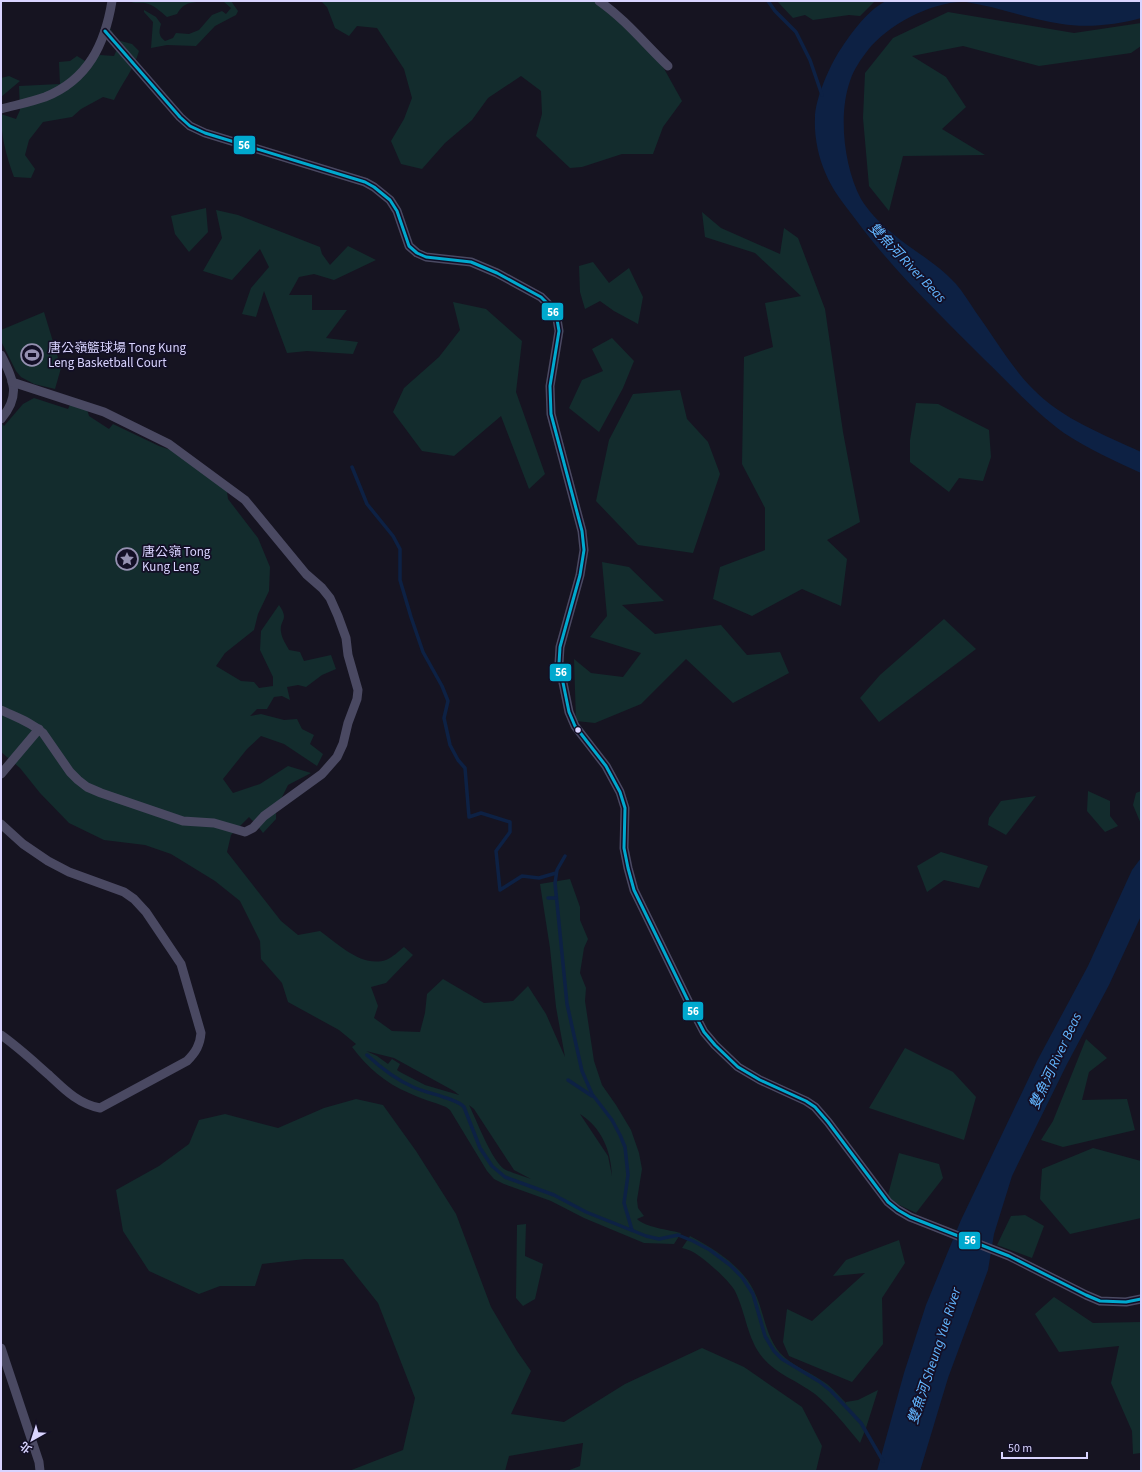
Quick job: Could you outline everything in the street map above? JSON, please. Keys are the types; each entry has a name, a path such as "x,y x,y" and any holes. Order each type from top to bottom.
{"street":[{"path":"1,109 46,97 70,84 91,62 98,50 105,31 112,1"},
{"path":"599,1 632,28 668,66"},
{"path":"105,31 180,117 190,126 205,133 364,182 374,187 390,200 397,211 409,246 417,253 426,257 470,262 541,297 548,304 557,319 559,331 550,386 551,414 582,532 584,550 580,575 560,648 559,663 569,712 575,726 606,766 620,792 625,808 624,848 634,890 704,1032 715,1045 744,1070 760,1080 806,1100 815,1108 828,1122 888,1202 898,1210 910,1217 995,1250 1100,1301 1126,1302 1141,1299"},
{"path":"1,355 8,368 12,382 13,397 12,403 1,419"},
{"path":"1,710 22,719 39,729 70,772 87,787 101,794 183,821 214,823 245,832 253,828 264,816 331,766 343,744 348,723 357,699 358,690 348,655 346,638 330,598 322,588 306,574 245,500 169,444 104,412 12,382"},
{"path":"1,774 39,729"},
{"path":"1,824 23,844 48,861 69,872 124,892 134,899 146,912 181,964 201,1033 200,1044 194,1054 187,1061 100,1108 90,1106 74,1098 1,1035"},
{"path":"1,1348 39,1462 40,1471"}],"green space":[{"path":"129,1 197,2 185,5 177,14 167,17 151,5"},
{"path":"223,1 231,1 238,11 236,15 215,26 196,46 167,45 151,48 153,22 144,10 156,17 161,24 160,33 161,37 165,41 173,38 176,33 189,34 199,30 212,15 222,11 226,14 231,8"},
{"path":"321,1 604,1 657,56 682,101 663,127 653,154 622,154 582,167 570,168 536,136 542,114 541,91 521,76 488,98 472,120 445,143 422,169 401,164 391,141 404,119 412,98 404,69 377,28 357,26 349,36 335,28 327,7"},
{"path":"777,1 875,1 860,16 849,15 813,20 805,15 793,18"},
{"path":"948,12 1074,33 1141,23 1141,46 1131,53 1039,66 963,46 912,56 946,77 966,107 942,129 985,155 903,156 889,211 869,186 863,118 865,73 893,38"},
{"path":"109,26 117,40 132,44 139,51 134,64 114,100 103,97 81,109 72,117 43,122 29,140 25,155 35,169 31,178 14,177 4,146 1,114 16,119 20,110 19,86 60,84 59,62 70,61 77,56 85,61 100,55 114,56 118,47"},
{"path":"9,76 20,81 1,97 1,78"},
{"path":"206,208 208,232 189,252 175,234 171,216"},
{"path":"216,210 238,215 320,247 322,254 330,265 348,246 376,260 334,280 314,274 299,277 289,295 312,295 312,310 347,310 326,338 358,342 353,354 307,351 287,353 264,291 256,317 242,314 251,288 269,267 260,249 232,280 203,271 222,238"},
{"path":"702,212 721,228 780,254 784,228 798,238 825,309 843,432 860,522 827,540 847,559 841,606 802,589 752,616 713,599 720,567 765,550 765,508 742,464 744,357 773,347 765,303 801,296 755,253 705,237"},
{"path":"593,262 609,283 629,268 643,297 638,324 614,311 600,301 585,309 580,292 579,266"},
{"path":"453,302 486,309 522,341 516,392 545,474 529,489 501,416 454,456 422,451 393,412 404,388 439,357 460,330"},
{"name":"唐公嶺籃球場 Tong Kung Leng Basketball Court","path":"44,312 61,368 55,389 34,384 21,377 16,371 1,341 1,330"},
{"path":"612,338 634,361 623,388 599,432 569,408 582,380 603,371 592,349"},
{"path":"680,390 687,419 708,442 720,474 693,553 638,545 596,501 609,440 633,394"},
{"path":"34,398 68,409 71,403 85,403 89,416 109,429 113,424 159,446 177,452 226,485 228,499 258,538 270,567 269,591 258,614 254,630 225,653 216,666 241,681 254,682 259,688 273,686 273,677 260,650 261,631 279,605 284,614 281,625 282,635 289,650 300,652 304,661 331,655 336,669 322,675 306,687 298,685 287,687 290,700 282,696 274,697 267,709 257,709 250,716 261,714 284,720 297,719 302,729 314,735 310,744 323,754 317,766 284,744 261,736 247,749 223,779 233,793 260,784 288,766 311,773 288,785 276,809 276,819 263,833 249,817 231,835 227,852 281,921 298,935 320,931 342,948 359,958 368,961 377,962 386,960 404,947 413,955 386,983 371,987 378,1006 374,1018 392,1031 420,1032 425,1013 427,994 443,979 484,1003 513,1001 528,986 546,1014 565,1057 556,1007 550,948 540,884 570,879 580,907 580,920 588,939 584,948 580,973 586,988 585,1001 594,1061 602,1085 631,1130 639,1153 642,1169 637,1200 638,1208 644,1216 637,1219 651,1226 681,1233 674,1244 644,1243 584,1218 551,1201 494,1179 487,1171 450,1110 446,1107 400,1089 384,1079 370,1068 352,1047 356,1044 339,1030 288,1002 282,983 261,959 260,941 240,901 215,881 171,854 145,845 104,840 69,823 40,793 20,768 1,752 1,422 4,426 23,404","holes":["366,1051 394,1058 459,1095 425,1085 397,1070 400,1064 392,1059 388,1064 377,1056","469,1105 474,1109 514,1170 531,1179 504,1169 494,1157","580,1114 600,1133 610,1158 612,1176 608,1156"]},
{"path":"916,403 938,404 989,430 991,457 983,481 959,478 949,492 910,462 910,440"},
{"path":"602,562 629,567 664,601 622,605 655,634 721,625 747,655 780,652 789,673 733,703 686,659 641,704 595,723 576,721 574,659 591,673 623,677 641,653 590,637 607,616"},
{"path":"944,619 976,649 879,722 860,698 880,675"},
{"path":"1088,791 1110,801 1110,816 1118,826 1105,832 1087,811"},
{"path":"1141,791 1141,824 1133,805 1136,793"},
{"path":"1036,796 1006,835 988,825 989,818 1001,801"},
{"path":"941,852 988,866 979,888 944,880 927,892 917,866"},
{"path":"1086,1039 1107,1058 1089,1072 1082,1100 1127,1099 1135,1130 1063,1147 1041,1140 1053,1121"},
{"path":"905,1048 953,1072 976,1097 964,1140 869,1108"},
{"path":"356,1099 383,1105 416,1151 456,1214 491,1307 517,1351 531,1371 511,1414 564,1422 625,1384 702,1348 744,1367 802,1407 822,1446 816,1471 567,1471 580,1466 583,1443 509,1456 505,1471 349,1471 403,1450 415,1398 378,1303 343,1259 305,1259 262,1264 255,1286 220,1286 199,1294 149,1271 123,1231 116,1190 159,1166 189,1144 199,1120 225,1114 278,1128 324,1108"},
{"path":"1093,1148 1141,1161 1141,1218 1070,1234 1040,1199 1042,1169"},
{"path":"899,1153 939,1164 943,1178 916,1213 887,1199"},
{"path":"1025,1215 1044,1226 1032,1258 997,1245 1011,1216"},
{"path":"526,1224 525,1256 543,1264 535,1299 523,1306 516,1298 517,1225"},
{"path":"690,1236 717,1252 735,1266 749,1282 754,1291 771,1339 785,1358 819,1378 833,1389 846,1403 858,1400 878,1390 860,1443 839,1417 821,1399 808,1389 774,1369 763,1358 753,1343 739,1299 732,1286 704,1260 692,1251 682,1248"},
{"path":"899,1240 905,1263 882,1298 883,1344 852,1382 789,1356 783,1342 787,1309 812,1321 865,1273 833,1276 846,1260"},
{"path":"1054,1297 1093,1323 1141,1322 1141,1453 1133,1454 1132,1431 1111,1383 1119,1346 1059,1352 1035,1314"}],"water":[{"name":"雙魚河 River Beas","path":"886,1 1141,1 1141,18 1091,26 1050,22 966,2 953,2 926,10 899,23 876,41 863,57 850,81 846,95 844,125 850,172 861,199 871,213 892,233 933,263 956,284 1018,372 1045,400 1057,410 1084,426 1141,452 1141,473 1073,439 1053,425 1033,407 917,292 885,257 843,203 831,185 820,159 817,145 815,125 817,103 833,61 847,40 865,17"},
{"path":"1141,858 1141,916 1109,985 1067,1064 1012,1176 994,1234 988,1270 948,1378 920,1471 877,1471 904,1373 926,1305 961,1220 1037,1061 1088,966 1132,870"}],"waterway":[{"path":"768,1 775,11 796,32 810,60 822,95"},
{"path":"352,467 367,504 393,536 400,549 400,580 411,617 423,652 442,686 448,701 444,718 450,745 458,760 465,768 469,817 481,813 510,822 510,832 496,851 500,890 522,876 539,878 556,873"},
{"path":"565,856 557,870 555,883 567,1004 582,1071 592,1094 612,1120 625,1147 628,1175 624,1203 632,1230"},
{"path":"548,898 556,898"},
{"path":"367,1055 388,1073 406,1084 448,1098 464,1107 480,1148 492,1166 505,1177 554,1195 586,1212 646,1236 659,1239 678,1235 710,1250 730,1265 742,1277 753,1294 765,1336 774,1351 782,1359 820,1382 831,1391 861,1423 883,1461"},
{"path":"568,1080 592,1096"}],"transit line":[{"name":"56","path":"105,31 180,117 190,126 205,133 365,182 374,187 390,200 397,211 409,246 417,253 426,257 471,262 497,273 541,297 548,304 557,319 559,331 550,386 551,414 582,531 584,550 580,575 560,647 559,663 569,712 575,726 606,766 620,792 625,808 624,848 634,890 704,1032 738,1067 760,1080 806,1101 815,1107 888,1202 898,1210 910,1217 1009,1256 1100,1301 1126,1302 1141,1299"}],"place":[{"name":"唐公嶺籃球場 Tong Kung Leng Basketball Court","path":"32,355"},
{"name":"唐公嶺 Tong Kung Leng","path":"127,559"}],"water label":[{"name":"雙魚河 Sheung Yue River","path":"935,1356"}]}
